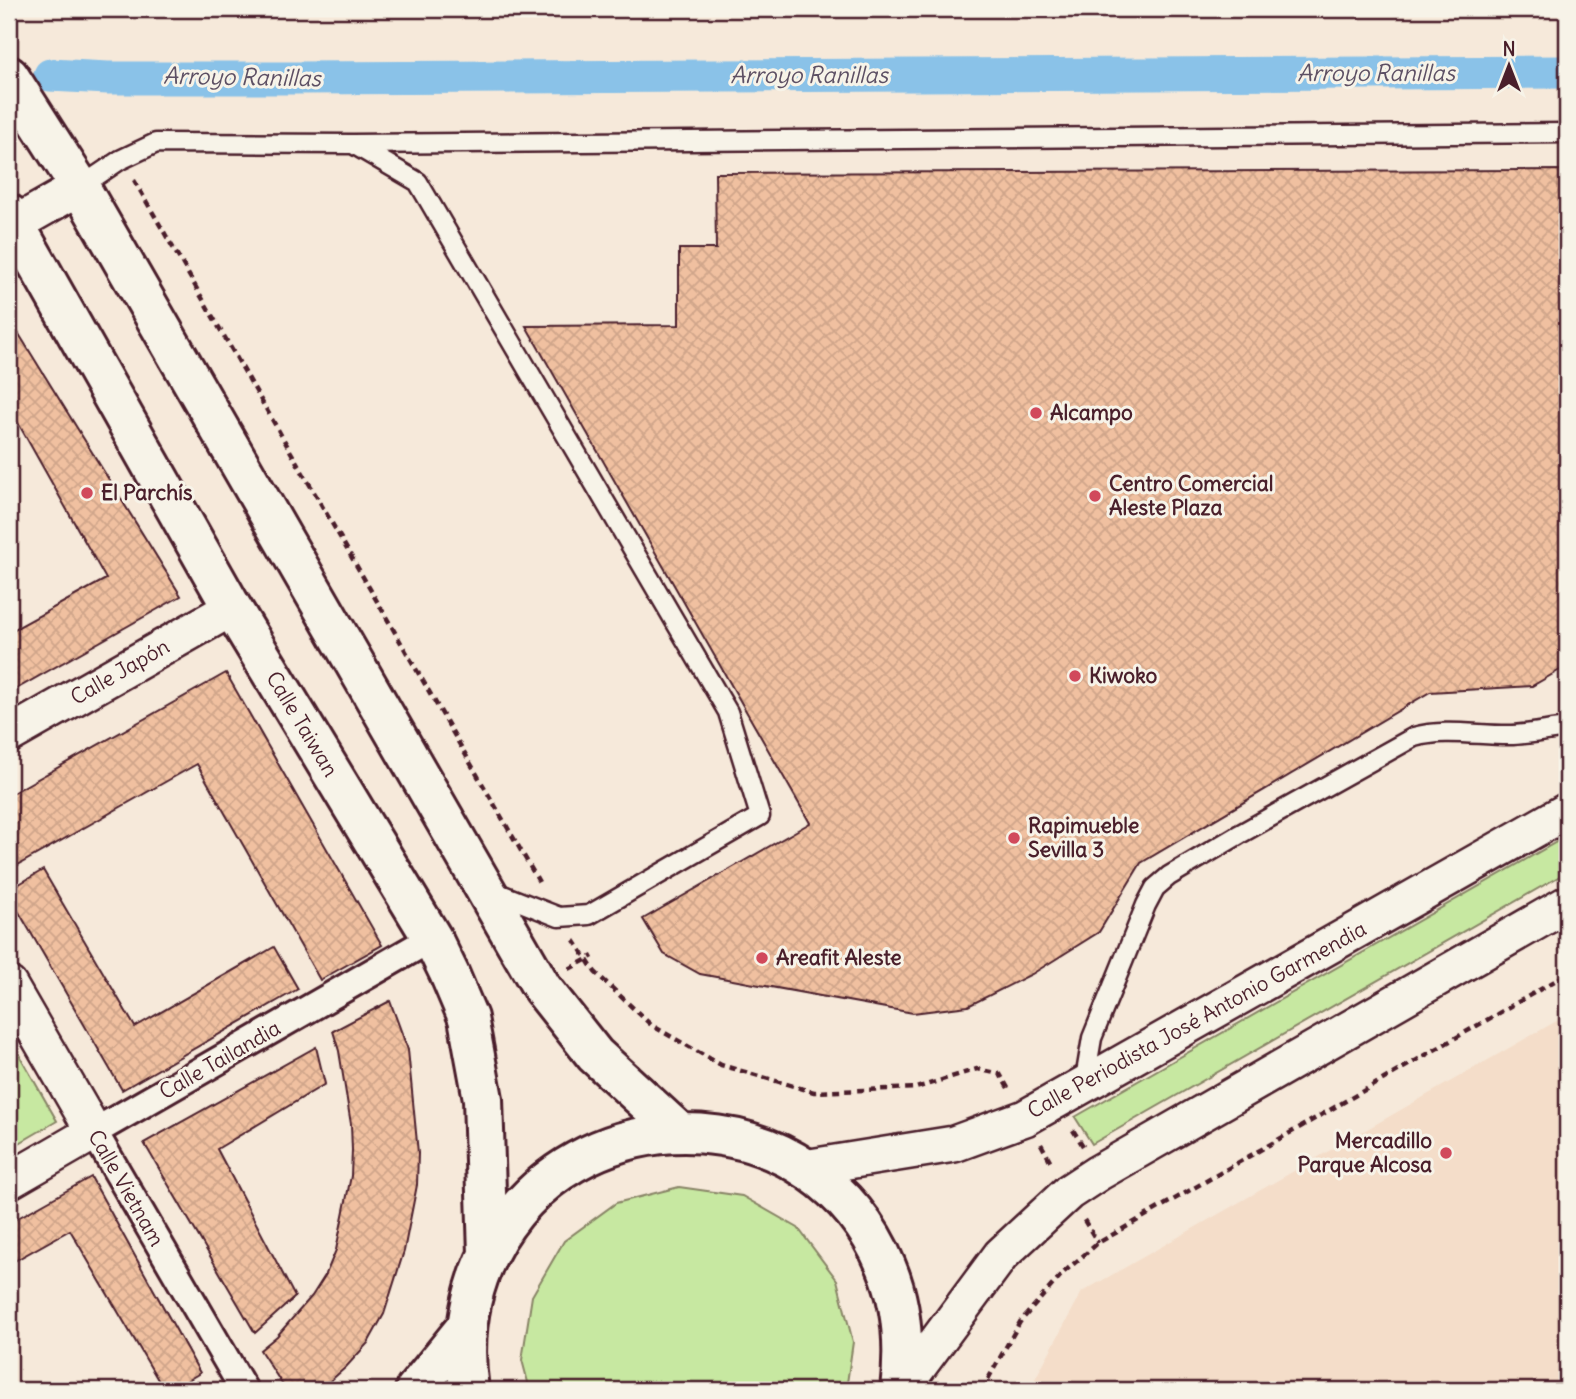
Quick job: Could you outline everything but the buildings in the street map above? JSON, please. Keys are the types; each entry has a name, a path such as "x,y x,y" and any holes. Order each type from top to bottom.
{"street":[{"path":"9,76 80,187 542,988 595,1055 679,1132"},
{"path":"11,220 80,187"},
{"name":"Calle Taiwan","path":"11,220 232,608 432,938 449,973 468,1018 483,1098 488,1254"},
{"name":"Calle Japón","path":"9,735 232,608"},
{"name":"Calle Periodista José Antonio Garmendia","path":"804,1168 954,1144 1025,1118 1567,811"},
{"path":"900,1390 1001,1255 1069,1192 1567,904"},
{"name":"Calle Tailandia","path":"9,1181 432,938"},
{"name":"Calle Vietnam","path":"9,985 244,1390"},
{"path":"470,1390 465,1363 467,1325 474,1289 488,1254 509,1220 535,1191 566,1166 601,1148 639,1137 679,1132 732,1137 781,1155 830,1187 852,1210 872,1237 897,1296 902,1328 900,1390"},
{"path":"415,1390 467,1325"}],"lane":[{"path":"80,187 120,160 156,143 353,144 1567,133"},
{"path":"353,144 418,182 728,712 760,816 589,915 559,917 484,888"},
{"path":"1083,1086 1091,1038 1125,953 1146,905 1156,888 1169,876 1414,737 1436,733 1513,735 1567,728"}],"path":[{"path":"130,172 559,917 595,972 652,1025 721,1065 814,1092 916,1088 977,1069 1000,1074 1098,1243"},
{"path":"559,974 593,956"},
{"path":"983,1390 1020,1322 1063,1273 1098,1243 1567,974"},
{"path":"1068,1122 1083,1147"}],"shaded area":[{"name":"Mercadillo Parque Alcosa","path":"1567,1015 1567,1390 1029,1390 1082,1292"}],"green space":[{"path":"1567,836 1567,872 1092,1144 1075,1117"},
{"path":"9,1037 57,1121 9,1149"},
{"path":"679,1187 742,1196 798,1228 837,1280 853,1342 846,1390 530,1390 522,1360 532,1296 564,1241 616,1203"}],"waterway":[{"name":"Arroyo Ranillas","path":"50,75 108,78 293,78 1567,72"}],"place":[{"name":"Alcampo","path":"1036,413"},
{"name":"El Parchís","path":"87,493"},
{"name":"Centro Comercial Aleste Plaza","path":"1095,496"},
{"name":"Kiwoko","path":"1075,676"},
{"name":"Rapimueble Sevilla 3","path":"1014,838"},
{"name":"Areafit Aleste","path":"762,958"},
{"name":"Mercadillo Parque Alcosa","path":"1446,1153"}]}
